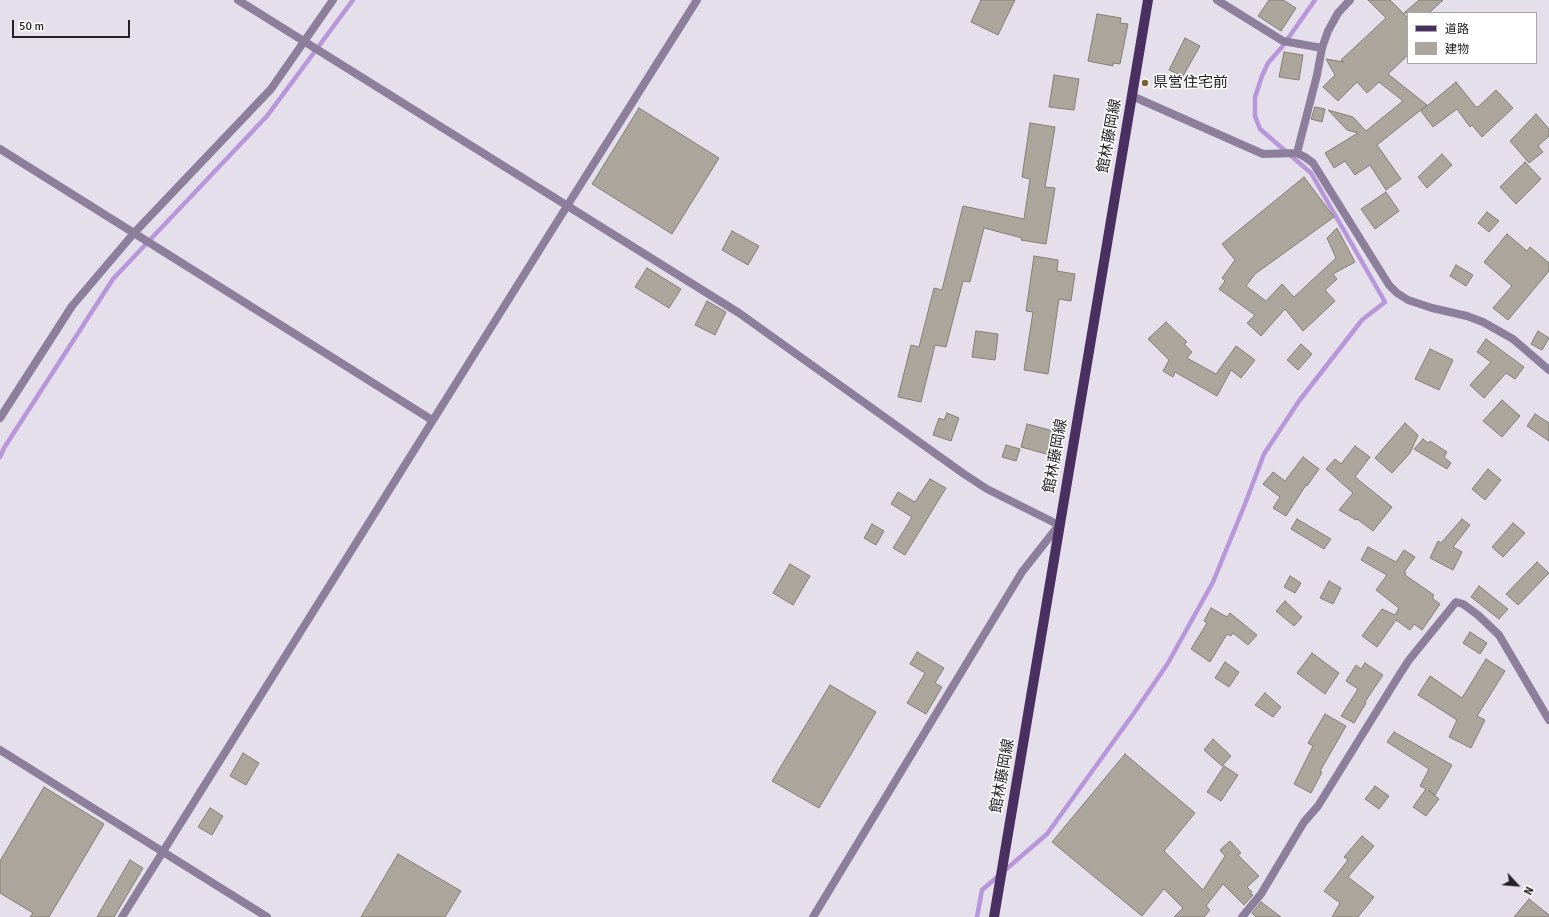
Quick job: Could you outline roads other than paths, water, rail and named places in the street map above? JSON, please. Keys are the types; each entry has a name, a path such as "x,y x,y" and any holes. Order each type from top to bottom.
{"main road":[{"name":"館林藤岡線","path":"994,917 1148,0"}],"street":[{"path":"238,0 739,313 987,489 1059,524 1022,572 813,917"},
{"path":"0,418 72,306 134,233 271,89 333,0"},
{"path":"122,917 566,206 697,0"},
{"path":"1217,0 1283,41 1322,48"},
{"path":"1297,153 1322,48 1328,30 1338,13 1350,0"},
{"path":"1132,96 1263,154 1297,153 1305,156 1313,163 1386,279 1397,293 1408,300 1432,308 1467,316 1483,322 1513,339 1549,370"},
{"path":"0,149 432,420"},
{"path":"1242,917 1262,894 1304,822 1318,806 1398,677 1427,637 1456,602 1463,604 1478,615 1499,635 1549,720"},
{"path":"0,750 267,917"}],"waterway":[{"path":"0,457 4,448 113,279 267,116 353,0"},
{"path":"977,917 982,890 1047,834 1168,663 1213,582 1264,454 1299,401 1362,320 1385,302 1311,173 1260,129 1255,116 1255,97 1268,63 1282,47 1315,0"}],"place":[{"name":"県営住宅前","path":"1145,83"}]}
